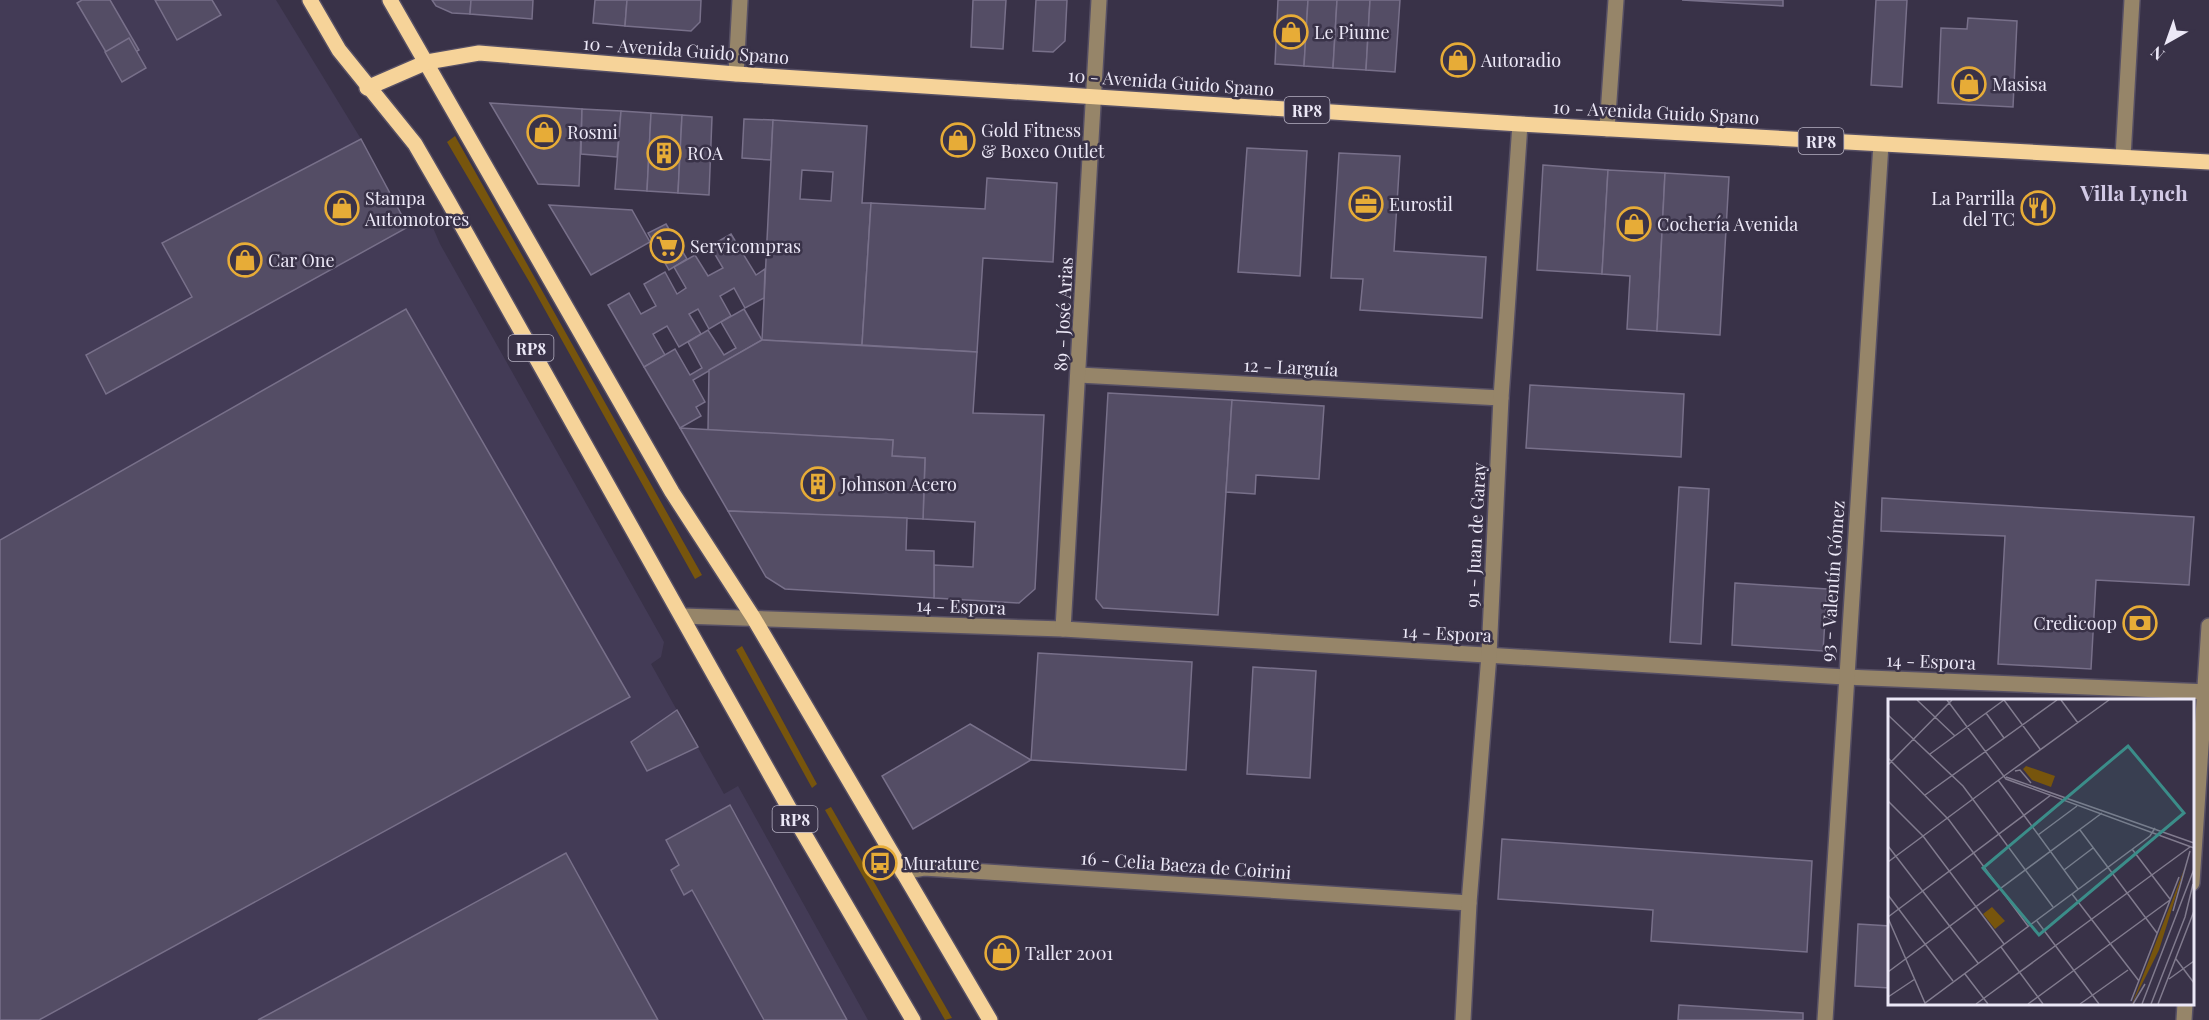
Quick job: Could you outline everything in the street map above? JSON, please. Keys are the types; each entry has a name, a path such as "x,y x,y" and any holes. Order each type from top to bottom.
{"main road":[{"name":"RP8","path":"310,0 339,50 420,154 793,815 913,1020"},
{"name":"RP8","path":"390,0 672,492 753,617 990,1020"},
{"name":"10 - Avenida Guido Spano","path":"367,88 427,62 479,53 736,74 1520,124 2123,157"},
{"name":"RP8","path":"2123,157 2209,162"}],"street":[{"path":"736,74 740,0"},
{"name":"89 - José Arias","path":"1063,629 1099,0"},
{"path":"1607,129 1616,0"},
{"path":"2123,157 2132,0"},
{"name":"91 - Juan de Garay","path":"1463,1020 1469,903 1489,655 1501,398 1520,124"},
{"name":"93 - Valentín Gómez","path":"1825,1020 1845,677 1881,144"},
{"name":"12 - Larguía","path":"1079,375 1501,398"},
{"name":"14 - Espora","path":"682,616 1063,629 1845,677 2207,692"},
{"path":"2194,869 2207,692 2209,626"},
{"name":"16 - Celia Baeza de Coirini","path":"902,872 924,868 1469,903"},
{"path":"2184,1020 2185,1005"}],"shaded area":[{"path":"0,0 276,0 361,139 407,226 428,216 440,244 664,642 661,657 651,664 724,794 738,786 868,1020 0,1020"},
{"path":"455,136 702,575 695,579 530,283 447,142"},
{"path":"742,646 817,784 812,788 736,650"},
{"path":"831,807 952,1018 945,1020 825,810"}],"building":[{"path":"82,0 110,0 139,50 113,64 77,3"},
{"path":"155,0 212,0 221,15 177,40"},
{"path":"432,0 471,0 470,14 452,13 436,6"},
{"path":"471,0 533,0 532,19 470,14"},
{"path":"595,0 627,0 625,26 593,23"},
{"path":"627,0 701,0 700,22 691,31 625,26"},
{"path":"973,0 1006,0 1003,49 971,47"},
{"path":"1036,0 1067,0 1065,41 1053,52 1033,51"},
{"name":"Le Piume","path":"1278,0 1308,0 1304,66 1275,64"},
{"path":"1308,0 1337,0 1333,68 1304,66"},
{"path":"1337,0 1370,0 1366,70 1333,68"},
{"path":"1370,0 1400,0 1395,72 1366,70"},
{"path":"1682,0 1783,0 1783,6"},
{"path":"1876,0 1907,0 1902,87 1871,85"},
{"path":"1968,18 2017,21 2013,107 1938,103 1941,28 1967,29"},
{"path":"129,38 146,68 122,82 105,52"},
{"name":"Rosmi","path":"490,103 582,109 579,186 538,184"},
{"path":"582,109 621,111 617,157 581,154"},
{"path":"621,111 651,113 647,191 615,189"},
{"name":"ROA","path":"651,113 682,115 678,193 647,191"},
{"path":"682,115 712,117 709,195 678,193"},
{"path":"744,119 773,120 771,160 742,158"},
{"path":"773,120 867,126 862,203 871,203 862,345 762,340","holes":["802,170 833,172 831,201 800,199"]},
{"path":"361,139 408,227 106,394 86,355 192,297 162,243"},
{"path":"1247,148 1307,151 1300,276 1238,272"},
{"name":"Eurostil","path":"1339,153 1400,156 1394,251 1486,257 1482,318 1360,310 1363,279 1331,278"},
{"path":"1543,165 1608,170 1602,274 1537,270"},
{"name":"Cochería Avenida","path":"1608,170 1665,173 1657,331 1627,329 1630,276 1602,274"},
{"path":"1665,173 1729,177 1720,335 1657,331"},
{"path":"987,178 1057,183 1053,262 983,258 977,352 862,345 871,203 985,209"},
{"path":"549,205 632,210 650,242 591,275"},
{"name":"Servicompras","path":"666,224 687,259 669,270 648,233"},
{"path":"731,234 756,275 765,269 764,298 745,308 734,288 720,296 731,316 709,329 698,309 689,314 701,334 679,347 667,326 653,334 665,355 644,367 608,305 629,293 641,314 656,306 644,284 665,272 677,294 686,288 674,267 695,255 708,276 723,268 710,246"},
{"path":"406,309 630,697 39,1020 0,1020 0,540"},
{"path":"744,309 762,340 693,380 705,402 696,407 701,416 680,428 644,367 675,349 690,375 702,368 688,342 708,330 724,355 736,348 721,322"},
{"path":"762,340 977,352 973,413 1044,415 1035,589 1019,603 934,598 934,565 973,567 975,522 923,519 925,458 892,456 893,440 708,430 709,370"},
{"path":"1530,385 1684,394 1681,457 1526,448"},
{"path":"1108,393 1232,400 1218,615 1103,608 1096,599"},
{"path":"1232,400 1324,406 1319,479 1256,475 1255,494 1226,492"},
{"name":"Johnson Acero","path":"680,428 893,440 892,456 925,458 923,519 728,511"},
{"path":"1679,487 1709,489 1701,644 1670,642"},
{"path":"1882,498 2194,517 2189,585 2096,580 2091,669 1998,664 2005,536 1881,531"},
{"path":"728,511 907,518 906,550 934,551 934,598 785,589 766,577"},
{"path":"1735,583 1827,589 1823,651 1732,645"},
{"path":"1038,653 1192,662 1186,770 1031,760"},
{"path":"1253,667 1316,671 1310,778 1247,774"},
{"path":"677,710 698,747 647,771 631,742"},
{"path":"970,724 1031,760 913,829 882,776"},
{"path":"730,805 847,1020 764,1020 692,890 684,895 671,870 679,865 666,840"},
{"path":"1502,839 1812,861 1807,952 1651,941 1653,910 1498,899"},
{"path":"566,853 658,1020 258,1020 364,963"},
{"path":"1858,924 1888,926 1888,988 1855,986"},
{"path":"1679,1005 1803,1013 1803,1020 1678,1020"}],"place":[{"name":"Le Piume","path":"1291,32"},
{"name":"Autoradio","path":"1458,60"},
{"name":"Masisa","path":"1969,84"},
{"name":"Rosmi","path":"544,132"},
{"name":"Gold Fitness & Boxeo Outlet","path":"958,140"},
{"name":"ROA","path":"664,153"},
{"name":"Eurostil","path":"1366,204"},
{"name":"Stampa Automotores","path":"342,208"},
{"name":"La Parrilla del TC","path":"2038,208"},
{"name":"Cochería Avenida","path":"1634,224"},
{"name":"Servicompras","path":"667,246"},
{"name":"Car One","path":"245,260"},
{"name":"Johnson Acero","path":"818,484"},
{"name":"Credicoop","path":"2140,623"},
{"name":"Murature","path":"880,863"},
{"name":"Taller 2001","path":"1002,953"}],"district":[{"name":"Villa Lynch","path":"2134,192"}]}
